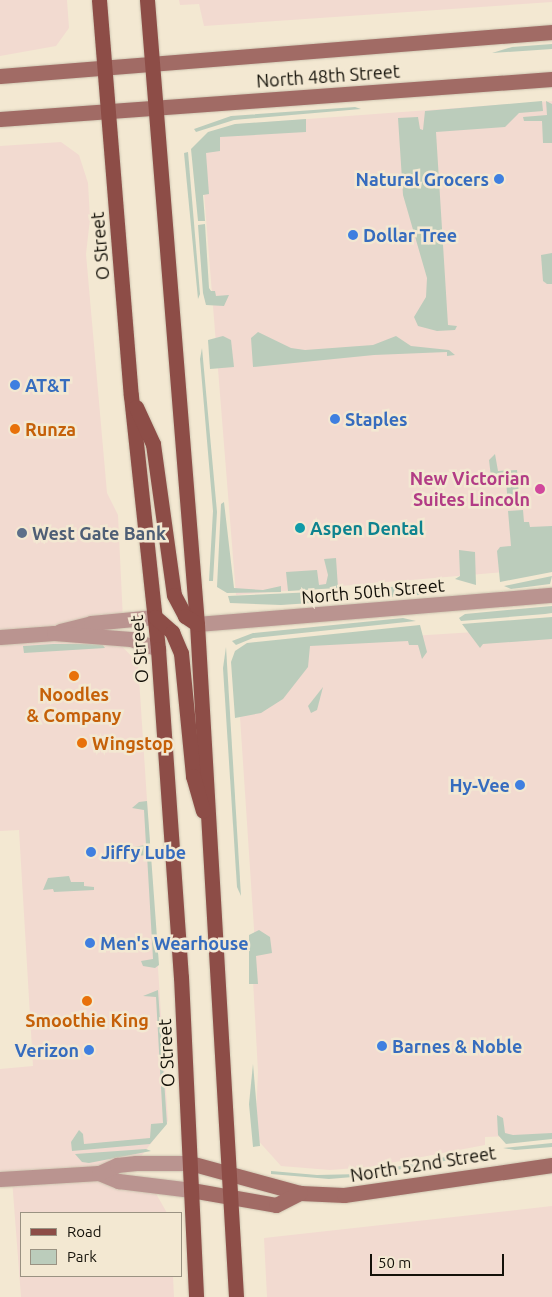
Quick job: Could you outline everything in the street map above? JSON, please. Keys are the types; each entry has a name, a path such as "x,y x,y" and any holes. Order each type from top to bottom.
{"main road":[{"name":"O Street","path":"99,0 132,396 158,649 190,1163 196,1297"},
{"path":"148,0 197,624 231,1174 236,1297"},
{"name":"North 48th Street","path":"0,76 153,62 552,32"},
{"name":"North 48th Street","path":"0,119 552,79"},
{"path":"132,396 153,444 174,595 185,616 197,624"},
{"path":"155,617 172,632 181,653 193,776 211,842"},
{"name":"North 52nd Street","path":"190,1163 279,1185 300,1193 363,1194 552,1165"},
{"name":"North 52nd Street","path":"191,1190 276,1205 300,1193"}],"street":[{"name":"North 50th Street","path":"197,624 552,595"},
{"path":"54,633 91,623 155,617"},
{"path":"0,637 54,633 137,639 158,649"},
{"path":"0,1179 99,1173 117,1165 136,1163 190,1163"},
{"path":"99,1173 118,1180 191,1190"}],"shaded area":[{"path":"0,0 67,0 69,28 56,46 0,56"},
{"path":"179,0 552,0 552,2 204,26 199,4 180,5"},
{"path":"552,101 552,568 236,595 200,143 239,124"},
{"path":"61,142 79,155 88,183 90,219 86,254 107,493 118,515 123,620 91,623 114,638 138,663 168,1121 136,1163 100,1173 150,1183 166,1212 20,1212 20,1277 173,1277 174,1297 21,1297 12,1179 0,1179 0,1069 33,1066 19,830 0,831 0,146"},
{"path":"552,627 552,1134 485,1137 485,1145 369,1167 330,1170 281,1166 255,1137 258,1072 252,962 255,944 240,717 302,643"},
{"path":"552,1206 552,1297 267,1297 264,1238"}],"green space":[{"path":"552,44 552,49 492,53 512,47"},
{"path":"542,101 543,111 519,113 505,127 436,132 448,325 457,326 455,330 437,331 418,326 414,317 426,297 427,278 403,195 398,118 418,117 420,129 423,130 425,111"},
{"path":"546,101 552,104 552,143 543,143 542,121 524,121 523,117 547,115"},
{"path":"355,107 361,109 234,120 196,132 194,129 231,116"},
{"path":"306,119 306,132 220,137 220,151 206,153 209,194 203,195 205,221 198,221 191,149 208,132 235,124"},
{"path":"188,152 200,294 198,299 184,153"},
{"path":"205,224 209,288 211,291 215,291 216,296 229,295 224,306 206,305 203,293 198,225"},
{"path":"552,253 552,284 547,284 543,281 541,255"},
{"path":"258,332 291,348 305,350 373,345 396,336 411,346 449,350 455,355 447,356 447,352 374,355 253,367 251,338"},
{"path":"223,336 231,340 234,367 210,369 208,340"},
{"path":"202,348 217,512 213,581 209,581 213,511 200,359"},
{"path":"495,454 498,471 517,470 520,505 508,506 506,480 495,481 491,477 489,460"},
{"path":"224,502 234,588 263,590 281,586 281,592 227,593 217,587 221,504"},
{"path":"523,510 524,522 529,522 530,527 552,526 552,572 500,582 497,551 500,547 511,546 508,511"},
{"path":"459,550 475,552 476,585 455,579 460,576"},
{"path":"336,558 338,588 288,591 286,572 317,570 319,585 326,584 328,575 324,559"},
{"path":"552,576 550,584 511,589 504,586"},
{"path":"434,584 428,592 419,595 382,598 366,596 362,589"},
{"path":"337,591 326,602 281,605 230,603 228,596"},
{"path":"552,606 552,613 545,614 461,621 459,618 465,614"},
{"path":"552,617 552,639 483,644 480,648 462,624"},
{"path":"403,618 416,621 253,638 236,645 232,641 253,633"},
{"path":"420,625 427,652 422,659 418,645 409,645 408,641 310,646 308,667 283,699 261,713 235,718 231,662 235,651 247,643"},
{"path":"102,644 105,648 24,653 23,646"},
{"path":"226,647 241,896 237,887 223,668"},
{"path":"323,687 317,710 311,713 308,706"},
{"path":"147,801 159,965 155,968 143,966 141,961 153,959 147,855 136,856 133,847 146,845 144,810 132,808 139,802"},
{"path":"69,876 71,882 84,882 84,886 94,887 94,890 54,892 53,889 43,890 48,878"},
{"path":"259,930 270,937 272,953 256,956 258,984 249,984 249,935"},
{"path":"158,990 167,1124 150,1144 72,1151 71,1142 79,1130 83,1134 84,1144 150,1138 151,1124 163,1123 156,997 143,996"},
{"path":"253,1064 260,1146 253,1147 249,1104"},
{"path":"497,1115 503,1118 505,1133 513,1135 552,1133 552,1139 506,1144 498,1135"},
{"path":"552,1143 552,1147 515,1150 503,1148"},
{"path":"146,1149 151,1151 89,1163 82,1162 75,1154"},
{"path":"460,1154 465,1157 365,1176 329,1179 271,1174 271,1171 317,1175 361,1174"}],"place":[{"name":"Natural Grocers","path":"499,179"},
{"name":"Dollar Tree","path":"353,235"},
{"name":"AT&T","path":"15,385"},
{"name":"Staples","path":"335,419"},
{"name":"Runza","path":"15,429"},
{"name":"New Victorian Suites Lincoln","path":"540,489"},
{"name":"Aspen Dental","path":"300,528"},
{"name":"West Gate Bank","path":"22,533"},
{"name":"Noodles & Company","path":"74,676"},
{"name":"Wingstop","path":"82,743"},
{"name":"Hy-Vee","path":"520,785"},
{"name":"Jiffy Lube","path":"91,852"},
{"name":"Men's Wearhouse","path":"90,943"},
{"name":"Smoothie King","path":"87,1001"},
{"name":"Barnes & Noble","path":"382,1046"},
{"name":"Verizon","path":"89,1050"}]}
